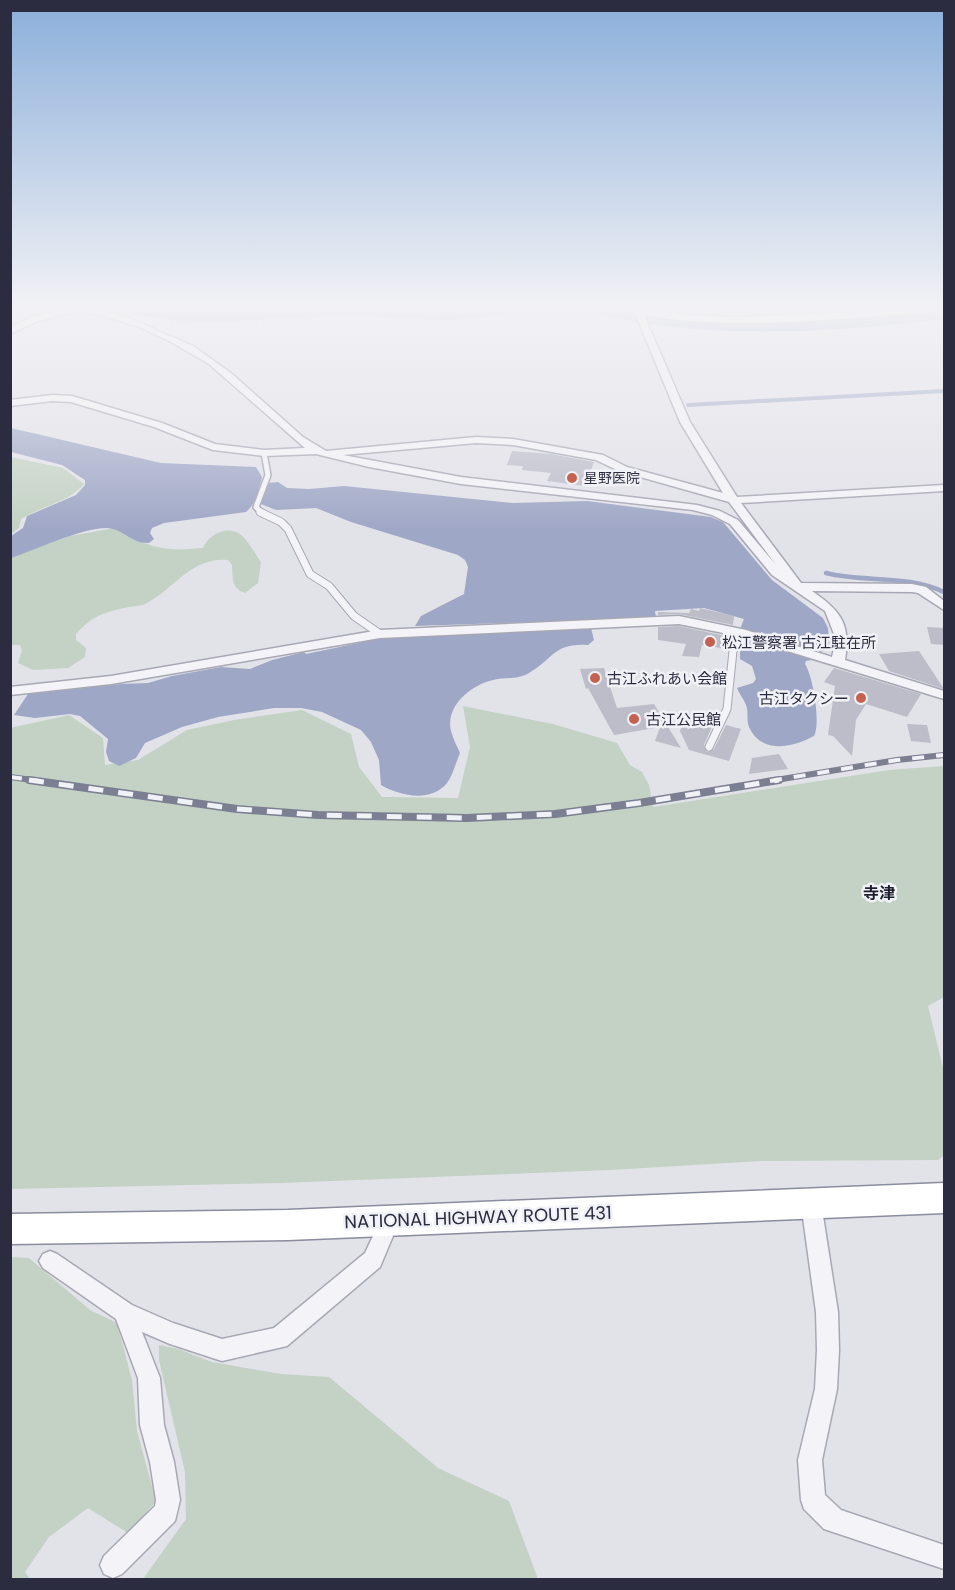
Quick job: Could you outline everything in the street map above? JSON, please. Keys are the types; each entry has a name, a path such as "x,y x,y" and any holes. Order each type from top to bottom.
{"highway":[{"name":"NATIONAL HIGHWAY ROUTE 431","path":"10,1229 288,1225 945,1198"}],"street":[{"path":"235,382 319,452 452,480 706,510 734,522 776,572 830,609 842,639 838,662"},
{"path":"669,382 688,427 704,455 800,587"},
{"path":"10,403 52,398 72,399 158,425 213,447 264,453 319,452 477,440 513,442 599,457 623,469 735,500 945,488"},
{"path":"800,587 912,588 922,590 945,606"},
{"path":"10,691 111,681 380,634 679,620 741,633 945,695"},
{"path":"811,1203 827,1312 828,1350 826,1389 810,1460 813,1500 833,1520 945,1557"},
{"path":"50,1261 124,1312 170,1333 222,1350 279,1338 373,1260 383,1236 383,1221"},
{"path":"113,1565 166,1512 168,1500 162,1462 152,1425 149,1378 124,1312"}],"lane":[{"path":"264,453 268,475 256,507 258,511 281,522 288,529 310,573 329,586 354,616 380,634"},
{"path":"709,747 726,709 733,651 741,633"}],"green space":[{"path":"11,457 63,468 84,484 63,500 21,519 19,528 11,534"},
{"path":"115,528 138,540 167,549 203,548 213,535 223,531 235,531 246,540 261,562 258,583 245,593 235,586 232,565 228,560 204,563 193,568 147,603 106,613 88,622 76,634 76,640 86,648 85,657 68,668 33,670 18,663 22,650 20,645 11,645 11,557 70,536"},
{"path":"463,706 553,724 617,743 630,765 642,772 649,785 653,807 889,770 944,766 944,997 928,1006 944,1072 944,1155 938,1160 761,1161 610,1170 281,1183 11,1189 10,728 69,715 103,738 105,765 138,760 187,730 302,710 351,734 359,767 382,797 458,798 470,747"},
{"path":"11,1257 29,1258 90,1310 117,1323 132,1380 137,1431 156,1501 128,1533 88,1508 49,1537 25,1572 30,1579 11,1580"},
{"path":"159,1345 178,1349 212,1362 281,1374 329,1377 438,1468 509,1501 538,1579 143,1579 186,1519 185,1472 159,1360"}],"water":[{"path":"11,428 161,463 256,467 262,477 255,501 246,512 164,523 152,528 150,533 154,539 149,543 137,541 117,530 96,529 72,535 11,558 11,536 23,528 27,516 76,495 85,485 85,480 62,465 11,452"},
{"path":"278,482 287,488 344,486 513,503 587,501 711,517 723,522 772,580 823,618 828,628 830,649 816,653 740,629 744,619 704,608 655,611 656,618 415,626 421,616 464,594 468,567 465,560 458,555 351,522 316,508 276,510 261,504 268,483"},
{"path":"591,628 594,640 588,645 568,646 529,673 520,677 485,683 462,698 452,713 450,722 460,753 451,776 440,789 424,795 415,796 397,792 381,785 379,760 371,742 361,730 322,712 301,708 274,708 218,717 182,727 145,743 136,758 119,766 109,761 106,752 108,739 80,716 70,714 35,718 14,715 28,694 148,683 221,667 250,669 272,660 363,642 364,639"},
{"path":"748,637 817,659 806,661 805,664 811,678 815,700 817,721 814,736 787,746 778,746 769,745 754,736 748,724 746,705 737,688 753,683 756,679 752,666 740,659 740,644"}],"building":[{"path":"512,451 551,454 594,462 585,486 547,481 551,473 522,470 523,466 507,465"},
{"path":"700,608 734,616 733,625 679,614 658,615 658,612 689,613 691,609 699,611"},
{"path":"679,626 730,637 727,649 702,645 699,657 682,656 686,644 658,640 658,627"},
{"path":"927,627 945,628 945,645 931,644"},
{"path":"919,651 944,689 889,671 879,654"},
{"path":"604,668 617,708 654,704 681,748 655,741 660,727 614,735 588,688 586,689 580,669"},
{"path":"834,668 921,694 907,717 866,704 856,720 852,756 833,736 828,735 835,686 824,682"},
{"path":"686,714 709,718 708,721 714,722 704,745 707,752 714,749 726,725 741,729 729,761 689,750 680,731"},
{"path":"907,724 927,725 931,743 911,741"},
{"path":"779,754 788,769 749,774 752,758"}],"waterway":[{"path":"688,405 944,391"},
{"path":"826,573 915,583 944,592"}],"railway":[{"path":"770,781 897,760 944,755"},
{"path":"10,777 40,781"},
{"path":"29,780 237,809 318,815 467,818 555,814 779,780"}],"place":[{"name":"星野医院","path":"572,478"},
{"name":"松江警察署 古江駐在所","path":"710,642"},
{"name":"古江ふれあい会館","path":"595,678"},
{"name":"古江タクシー","path":"861,698"},
{"name":"古江公民館","path":"634,719"}],"district":[{"name":"寺津","path":"879,893"}]}
